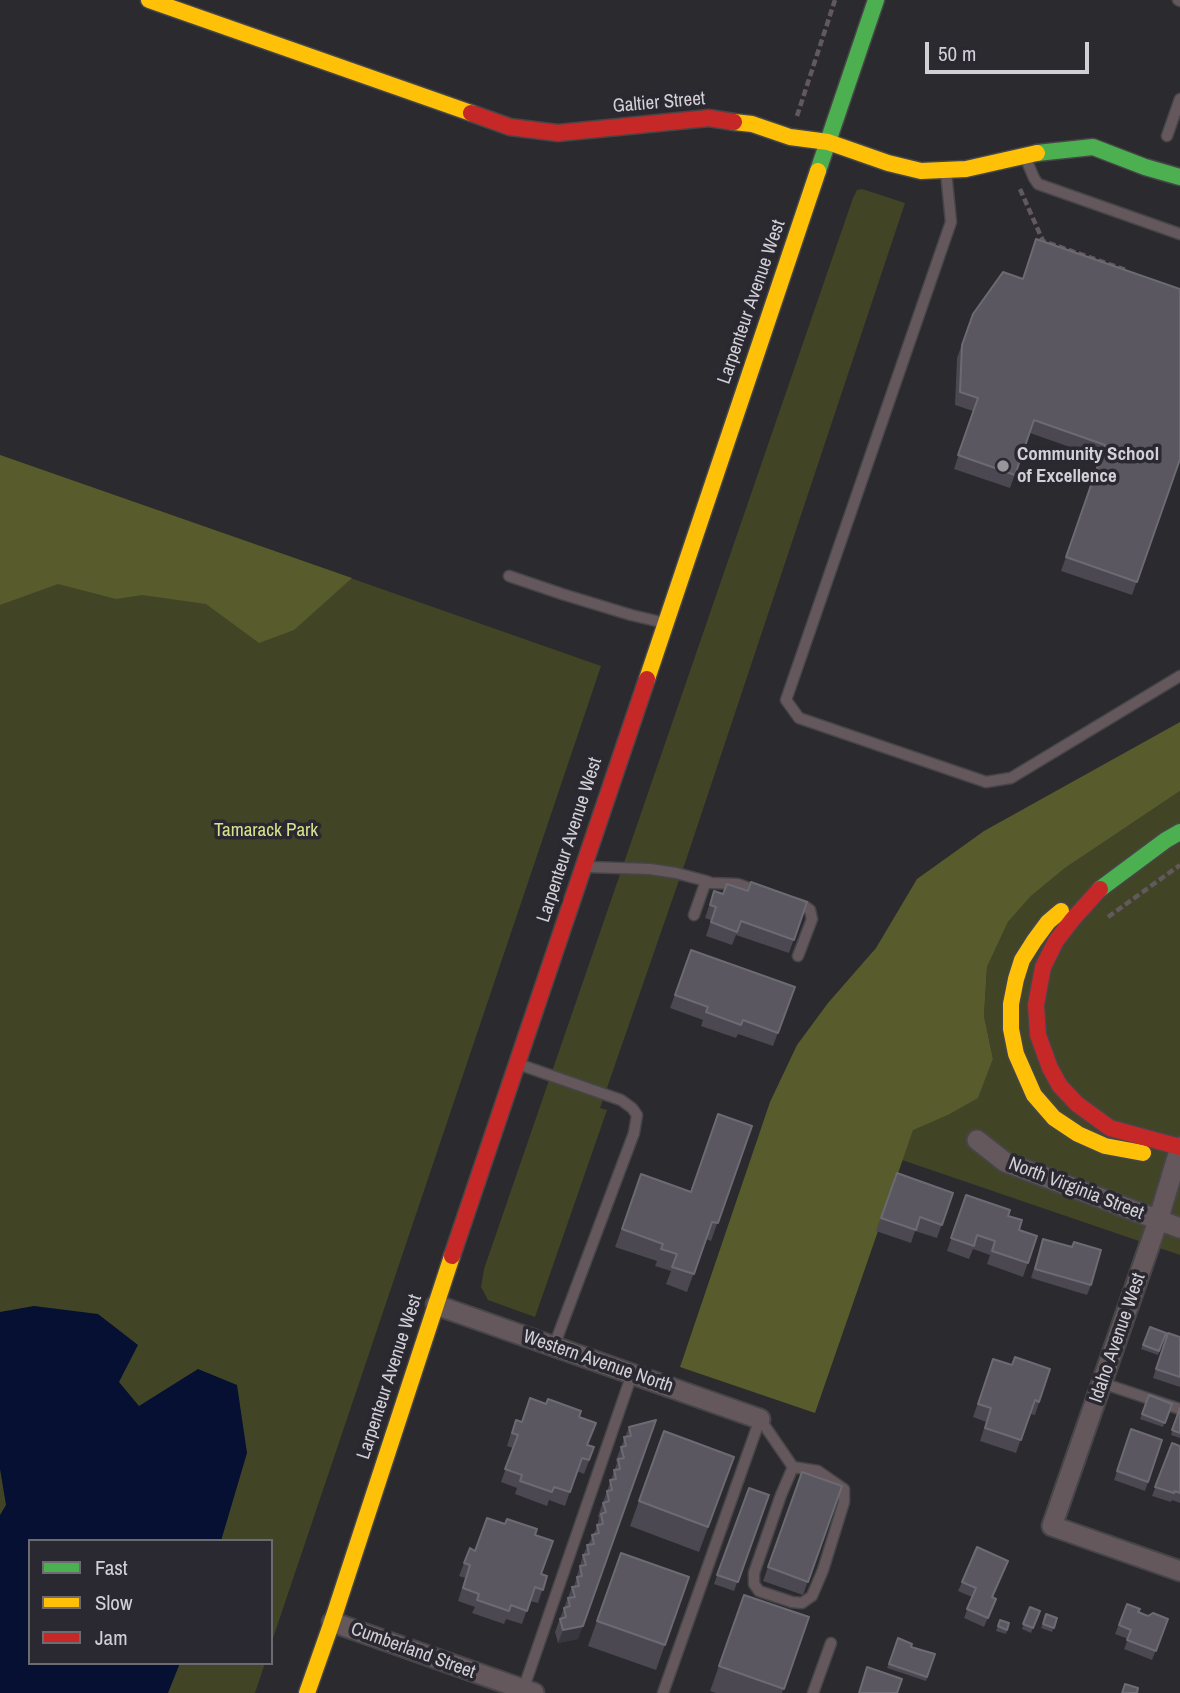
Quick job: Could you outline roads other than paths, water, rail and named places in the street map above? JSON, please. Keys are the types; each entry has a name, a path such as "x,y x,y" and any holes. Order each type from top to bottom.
{"street":[{"name":"Galtier Street","path":"149,0 510,127 558,133 709,118 752,124 790,137 828,142 888,163 921,171 965,169 1035,153 1093,147 1180,177"},
{"name":"Larpenteur Avenue West","path":"307,1693 876,0"},
{"path":"1180,832 1096,892 1056,941 1043,967 1036,1005 1038,1035 1050,1068 1060,1086 1077,1104 1110,1128 1180,1147"},
{"path":"1096,892 1074,900 1048,922 1022,960 1011,1004 1011,1029 1016,1054 1034,1095 1054,1118 1078,1133 1105,1146 1139,1153 1180,1147"},
{"name":"North Virginia Street","path":"977,1140 1004,1162 1180,1228"},
{"name":"Idaho Avenue West","path":"1180,1147 1158,1221 1052,1526 1180,1571"},
{"name":"Western Avenue North","path":"436,1305 760,1419"},
{"name":"Cumberland Street","path":"332,1622 529,1691"}],"lane":[{"path":"1167,136 1180,99"},
{"path":"1025,156 1038,184 1180,234"},
{"path":"946,171 951,222 786,700 799,718 986,782 1011,778 1180,677"},
{"path":"509,576 631,615 665,623"},
{"path":"583,867 650,869 711,883 738,884 765,893"},
{"path":"694,915 706,881"},
{"path":"778,898 810,910 812,919 798,956"},
{"path":"517,1063 621,1100 637,1115 554,1346"},
{"path":"529,1691 632,1374"},
{"path":"1102,1383 1180,1409"},
{"path":"760,1419 793,1467 818,1471 844,1489 844,1502 823,1570 812,1596 802,1603 759,1591 754,1584 754,1573 793,1467"},
{"path":"663,1693 760,1419"},
{"path":"813,1693 831,1643"}],"water":[{"path":"34,1306 98,1314 138,1345 119,1382 139,1406 198,1369 237,1385 247,1453 222,1539 28,1539 28,1665 179,1665 168,1693 0,1693 0,1515 6,1505 0,1469 0,1312"}],"place":[{"name":"Community School of Excellence","path":"1003,466"}],"park label":[{"name":"Tamarack Park","path":"266,831"}]}
